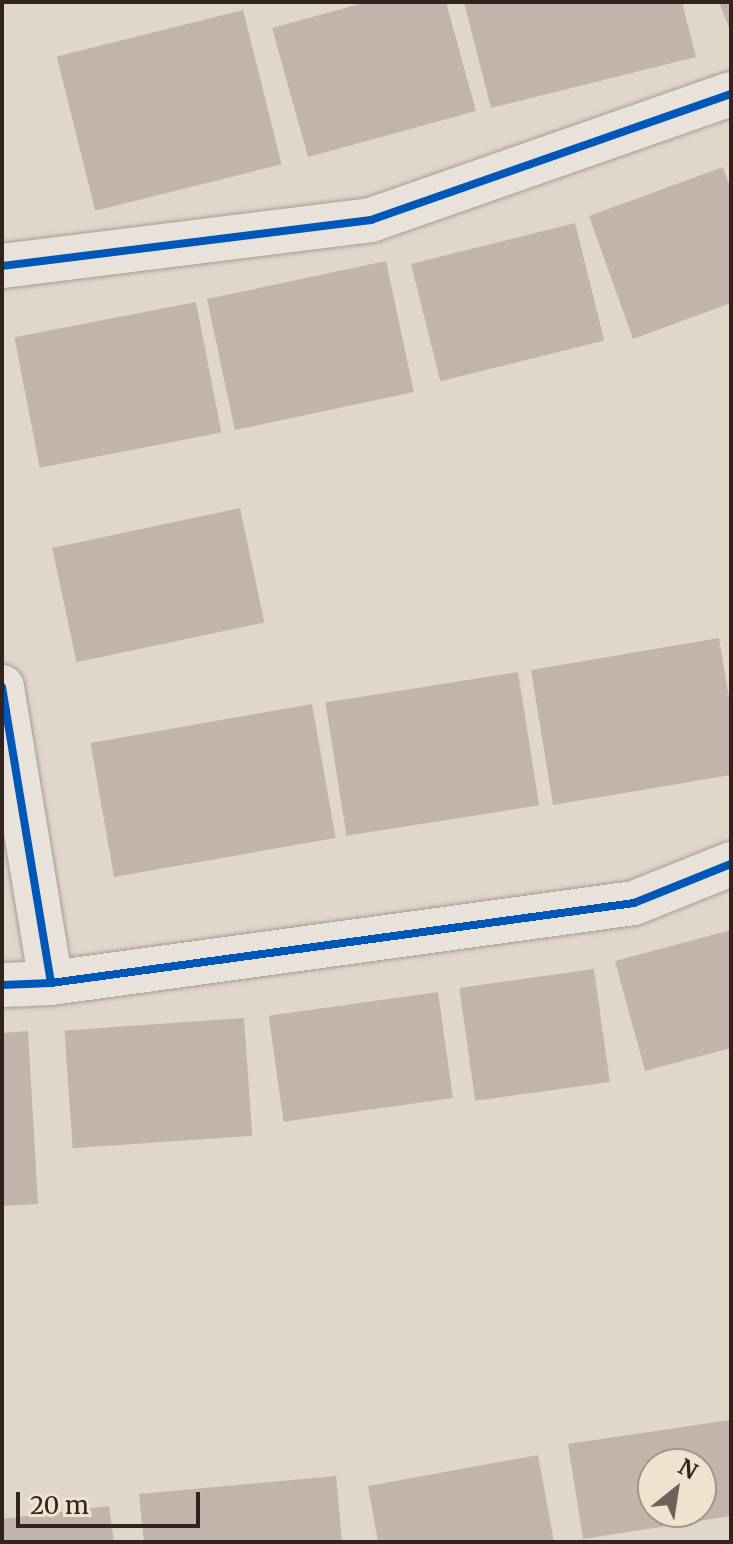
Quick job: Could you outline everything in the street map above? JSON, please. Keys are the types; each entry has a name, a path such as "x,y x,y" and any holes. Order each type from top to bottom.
{"street":[{"path":"2,266 371,220 731,94"},
{"path":"2,687 51,983"},
{"path":"2,985 51,983 634,903 731,864"}],"building":[{"path":"367,2 446,2 476,111 308,157 272,28"},
{"path":"464,2 682,2 696,57 491,108"},
{"path":"719,2 731,2 731,33"},
{"path":"243,10 281,164 95,211 57,56"},
{"path":"723,167 731,190 731,303 633,339 589,216"},
{"path":"575,223 604,340 440,381 411,264"},
{"path":"386,261 414,392 235,430 207,299"},
{"path":"196,302 221,433 40,468 14,337"},
{"path":"240,508 264,622 77,662 52,548"},
{"path":"719,638 731,710 731,775 553,805 531,670"},
{"path":"518,672 539,805 347,836 325,703"},
{"path":"312,704 336,838 114,877 90,743"},
{"path":"731,930 731,1048 645,1071 615,961"},
{"path":"594,969 610,1082 475,1101 459,988"},
{"path":"438,992 453,1098 284,1122 269,1016"},
{"path":"244,1018 252,1136 73,1148 64,1031"},
{"path":"28,1031 38,1204 2,1206 2,1033"},
{"path":"730,1420 731,1516 717,1518 717,1448 637,1448 637,1528 654,1528 583,1539 568,1444"},
{"path":"538,1455 554,1542 378,1542 368,1486"},
{"path":"336,1476 342,1542 144,1542 139,1494"},
{"path":"109,1506 114,1542 2,1542 2,1519"}],"cycle path":[{"path":"2,266 371,220 731,94"},
{"path":"2,687 51,983"},
{"path":"2,985 51,983 634,903 731,864"}]}
